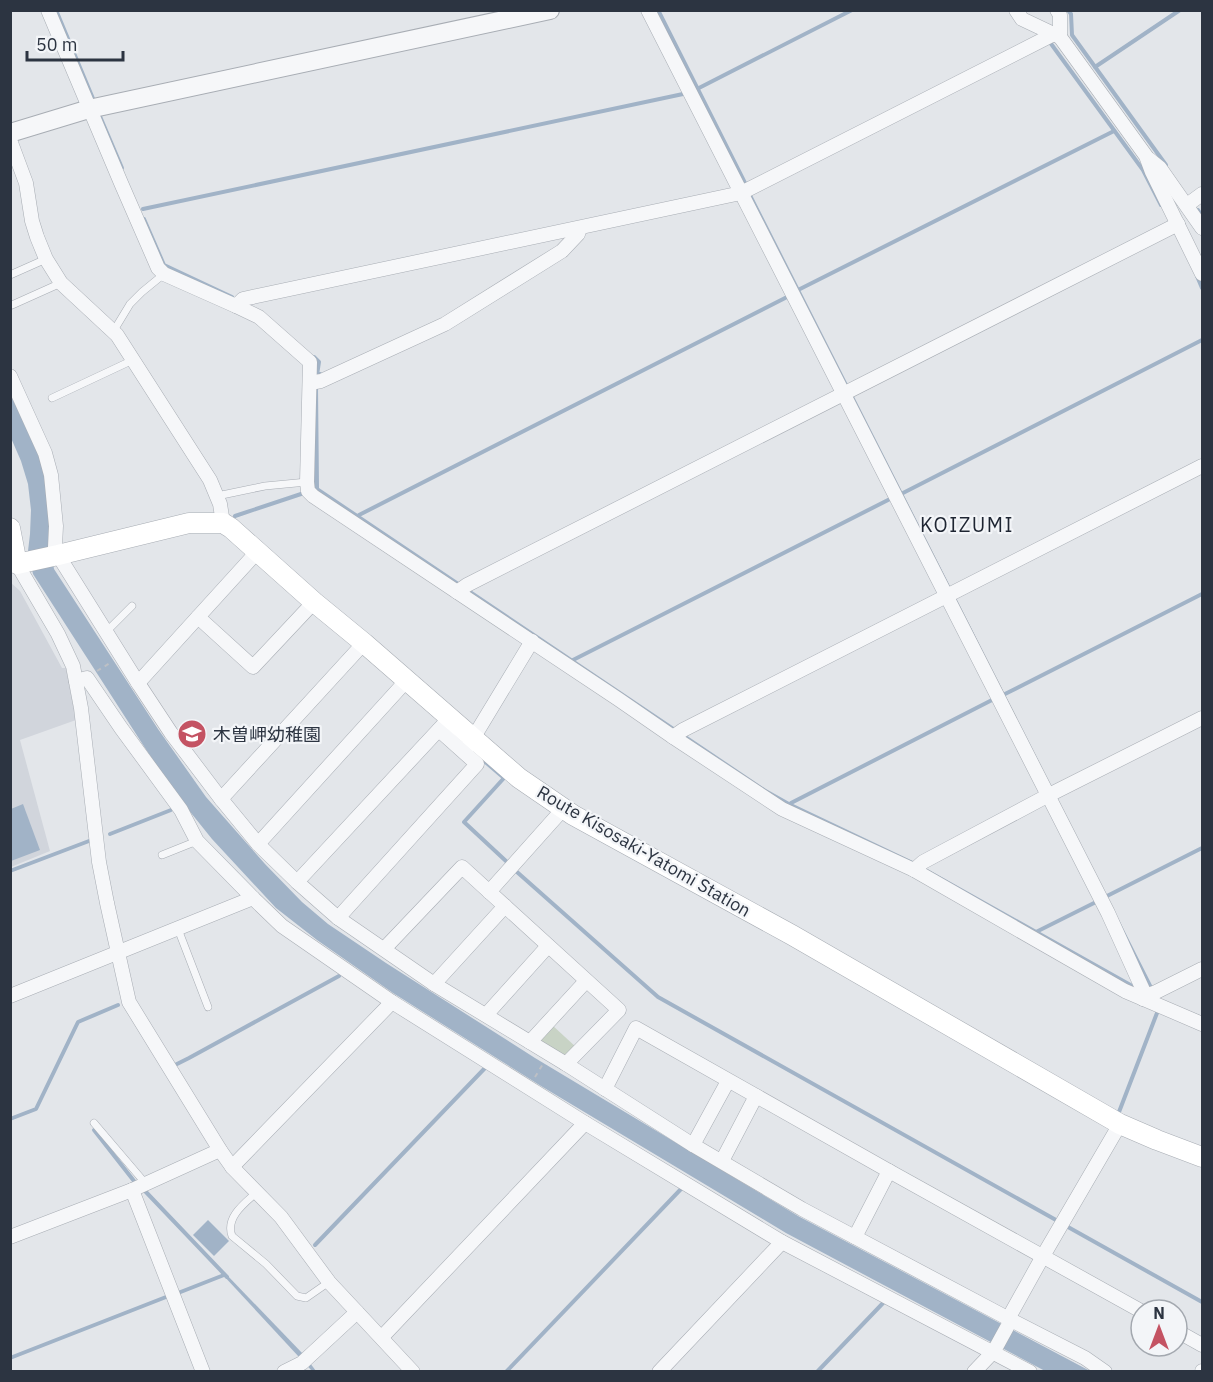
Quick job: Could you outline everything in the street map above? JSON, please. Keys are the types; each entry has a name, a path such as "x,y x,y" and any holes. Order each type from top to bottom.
{"main road":[{"path":"11,529 17,564 189,523 222,523"},
{"name":"Route Kisosaki-Yatomi Station","path":"222,523 231,528 407,680 445,724 469,745 564,808 792,935 1120,1124 1203,1157"}],"street":[{"path":"48,10 94,108 158,268 164,274 259,317 310,362 307,482 308,491 313,496 462,589 532,641 677,734 783,809 918,867 1125,991 1147,994 1203,1024"},
{"path":"10,134 94,108 550,10"},
{"path":"648,10 741,193 848,392 1051,794 1147,994"},
{"path":"1016,10 1022,19 1051,37 1146,156 1160,168 1203,228"},
{"path":"237,306 243,299 741,193 1051,37 1060,15 1057,10"},
{"path":"10,140 27,183 32,221 45,259 61,284 113,332 133,360 210,480 220,504 222,523"},
{"path":"1146,156 1203,274"},
{"path":"1187,205 1203,194"},
{"path":"462,589 1178,224"},
{"path":"310,383 321,381 445,324 562,251 578,234 580,228"},
{"path":"10,376 45,453 51,475 56,517 56,556 171,733 258,844 297,882 338,918 434,984 693,1145 802,1209 1009,1321 1085,1358 1105,1371"},
{"path":"677,734 1203,466"},
{"path":"138,683 257,552"},
{"path":"17,564 58,634 73,666 81,708 99,862 129,1002 232,1167 281,1217 329,1282 413,1371"},
{"path":"198,617 253,667 314,602"},
{"path":"338,918 477,764 469,745 532,641"},
{"path":"221,799 364,643"},
{"path":"76,681 87,678 181,810 197,841 282,926 392,1002 585,1123 782,1242 995,1350 1030,1371"},
{"path":"258,844 407,680"},
{"path":"918,867 1051,794 1203,718"},
{"path":"297,882 445,724"},
{"path":"489,892 564,808"},
{"path":"384,949 462,867 619,1010 566,1064"},
{"path":"10,996 253,898"},
{"path":"434,984 505,906"},
{"path":"486,1015 548,946"},
{"path":"1147,994 1203,969"},
{"path":"530,1042 586,981"},
{"path":"232,1167 392,1002"},
{"path":"606,1089 636,1028 889,1172 1129,1304"},
{"path":"693,1145 728,1081"},
{"path":"722,1161 756,1096"},
{"path":"382,1337 585,1123"},
{"path":"974,1371 995,1350 1043,1256 1120,1124"},
{"path":"10,1237 132,1190 220,1150"},
{"path":"855,1237 889,1172"},
{"path":"132,1190 203,1371"},
{"path":"659,1371 782,1242"},
{"path":"284,1371 305,1361 357,1312"},
{"path":"1189,1337 1203,1345"}],"lane":[{"path":"10,275 45,259"},
{"path":"113,332 130,304 164,274"},
{"path":"12,305 61,284"},
{"path":"52,398 133,360"},
{"path":"217,496 265,486 307,482"},
{"path":"106,632 132,606"},
{"path":"162,855 197,841"},
{"path":"178,929 208,1007"},
{"path":"93,1123 146,1184"},
{"path":"256,1192 234,1216 230,1230 232,1236 267,1264 297,1296 306,1298 329,1282"}],"path":[{"path":"91,676 116,660"},
{"path":"531,1085 546,1060"}],"shaded area":[{"path":"10,582 20,591 62,668 66,668 76,720 20,740 50,851 11,867"}],"green space":[{"path":"552,1025 577,1048 565,1058 539,1040"}],"water":[{"path":"751,193 1159,999 1202,1016 1202,1021 1158,1003 787,805 314,490 315,390 318,388 319,488 766,789 915,862 1147,992 1151,990 749,194"},
{"path":"10,391 39,454 45,476 50,499 50,547 54,569 158,729 206,797 302,902 328,924 386,963 535,1058 798,1216 1090,1371 1045,1371 786,1233 541,1086 393,993 276,908 212,839 179,798 33,574 28,551 31,510 28,484 11,438"},
{"path":"23,804 40,850 11,861 11,809"},
{"path":"208,1220 229,1241 214,1256 193,1235"},
{"path":"226,1274 304,1355 316,1371 312,1371 223,1275"}],"waterway":[{"path":"56,10 94,101"},
{"path":"658,10 746,185"},
{"path":"697,89 852,10"},
{"path":"1068,10 1071,14 1072,35 1166,165"},
{"path":"1095,67 1180,10"},
{"path":"1049,41 1143,170 1161,205"},
{"path":"143,209 683,94"},
{"path":"99,114 122,168"},
{"path":"800,289 1114,131"},
{"path":"1198,210 1202,216"},
{"path":"144,219 164,265 232,297"},
{"path":"1197,276 1202,288"},
{"path":"359,515 789,296"},
{"path":"903,493 1202,340"},
{"path":"314,357 319,362 317,375 320,374"},
{"path":"235,516 304,493"},
{"path":"573,660 890,499"},
{"path":"1005,694 1202,594"},
{"path":"791,803 992,700"},
{"path":"475,753 504,778 464,822 507,862"},
{"path":"110,834 171,810"},
{"path":"10,871 89,841"},
{"path":"1107,896 1202,848"},
{"path":"517,872 658,997 1056,1220"},
{"path":"1038,931 1094,903"},
{"path":"172,1064 173,1066 189,1058 339,976"},
{"path":"10,1119 36,1109 78,1022 118,1005"},
{"path":"1119,1112 1157,1013"},
{"path":"315,1245 485,1068"},
{"path":"94,1130 134,1181"},
{"path":"506,1372 681,1189"},
{"path":"145,1191 227,1277"},
{"path":"1068,1227 1202,1302"},
{"path":"178,1293 224,1275"},
{"path":"10,1358 166,1297"},
{"path":"817,1372 884,1302"}],"place":[{"name":"木曽岬幼稚園","path":"192,734"}],"district":[{"name":"KOIZUMI","path":"967,524"}]}
